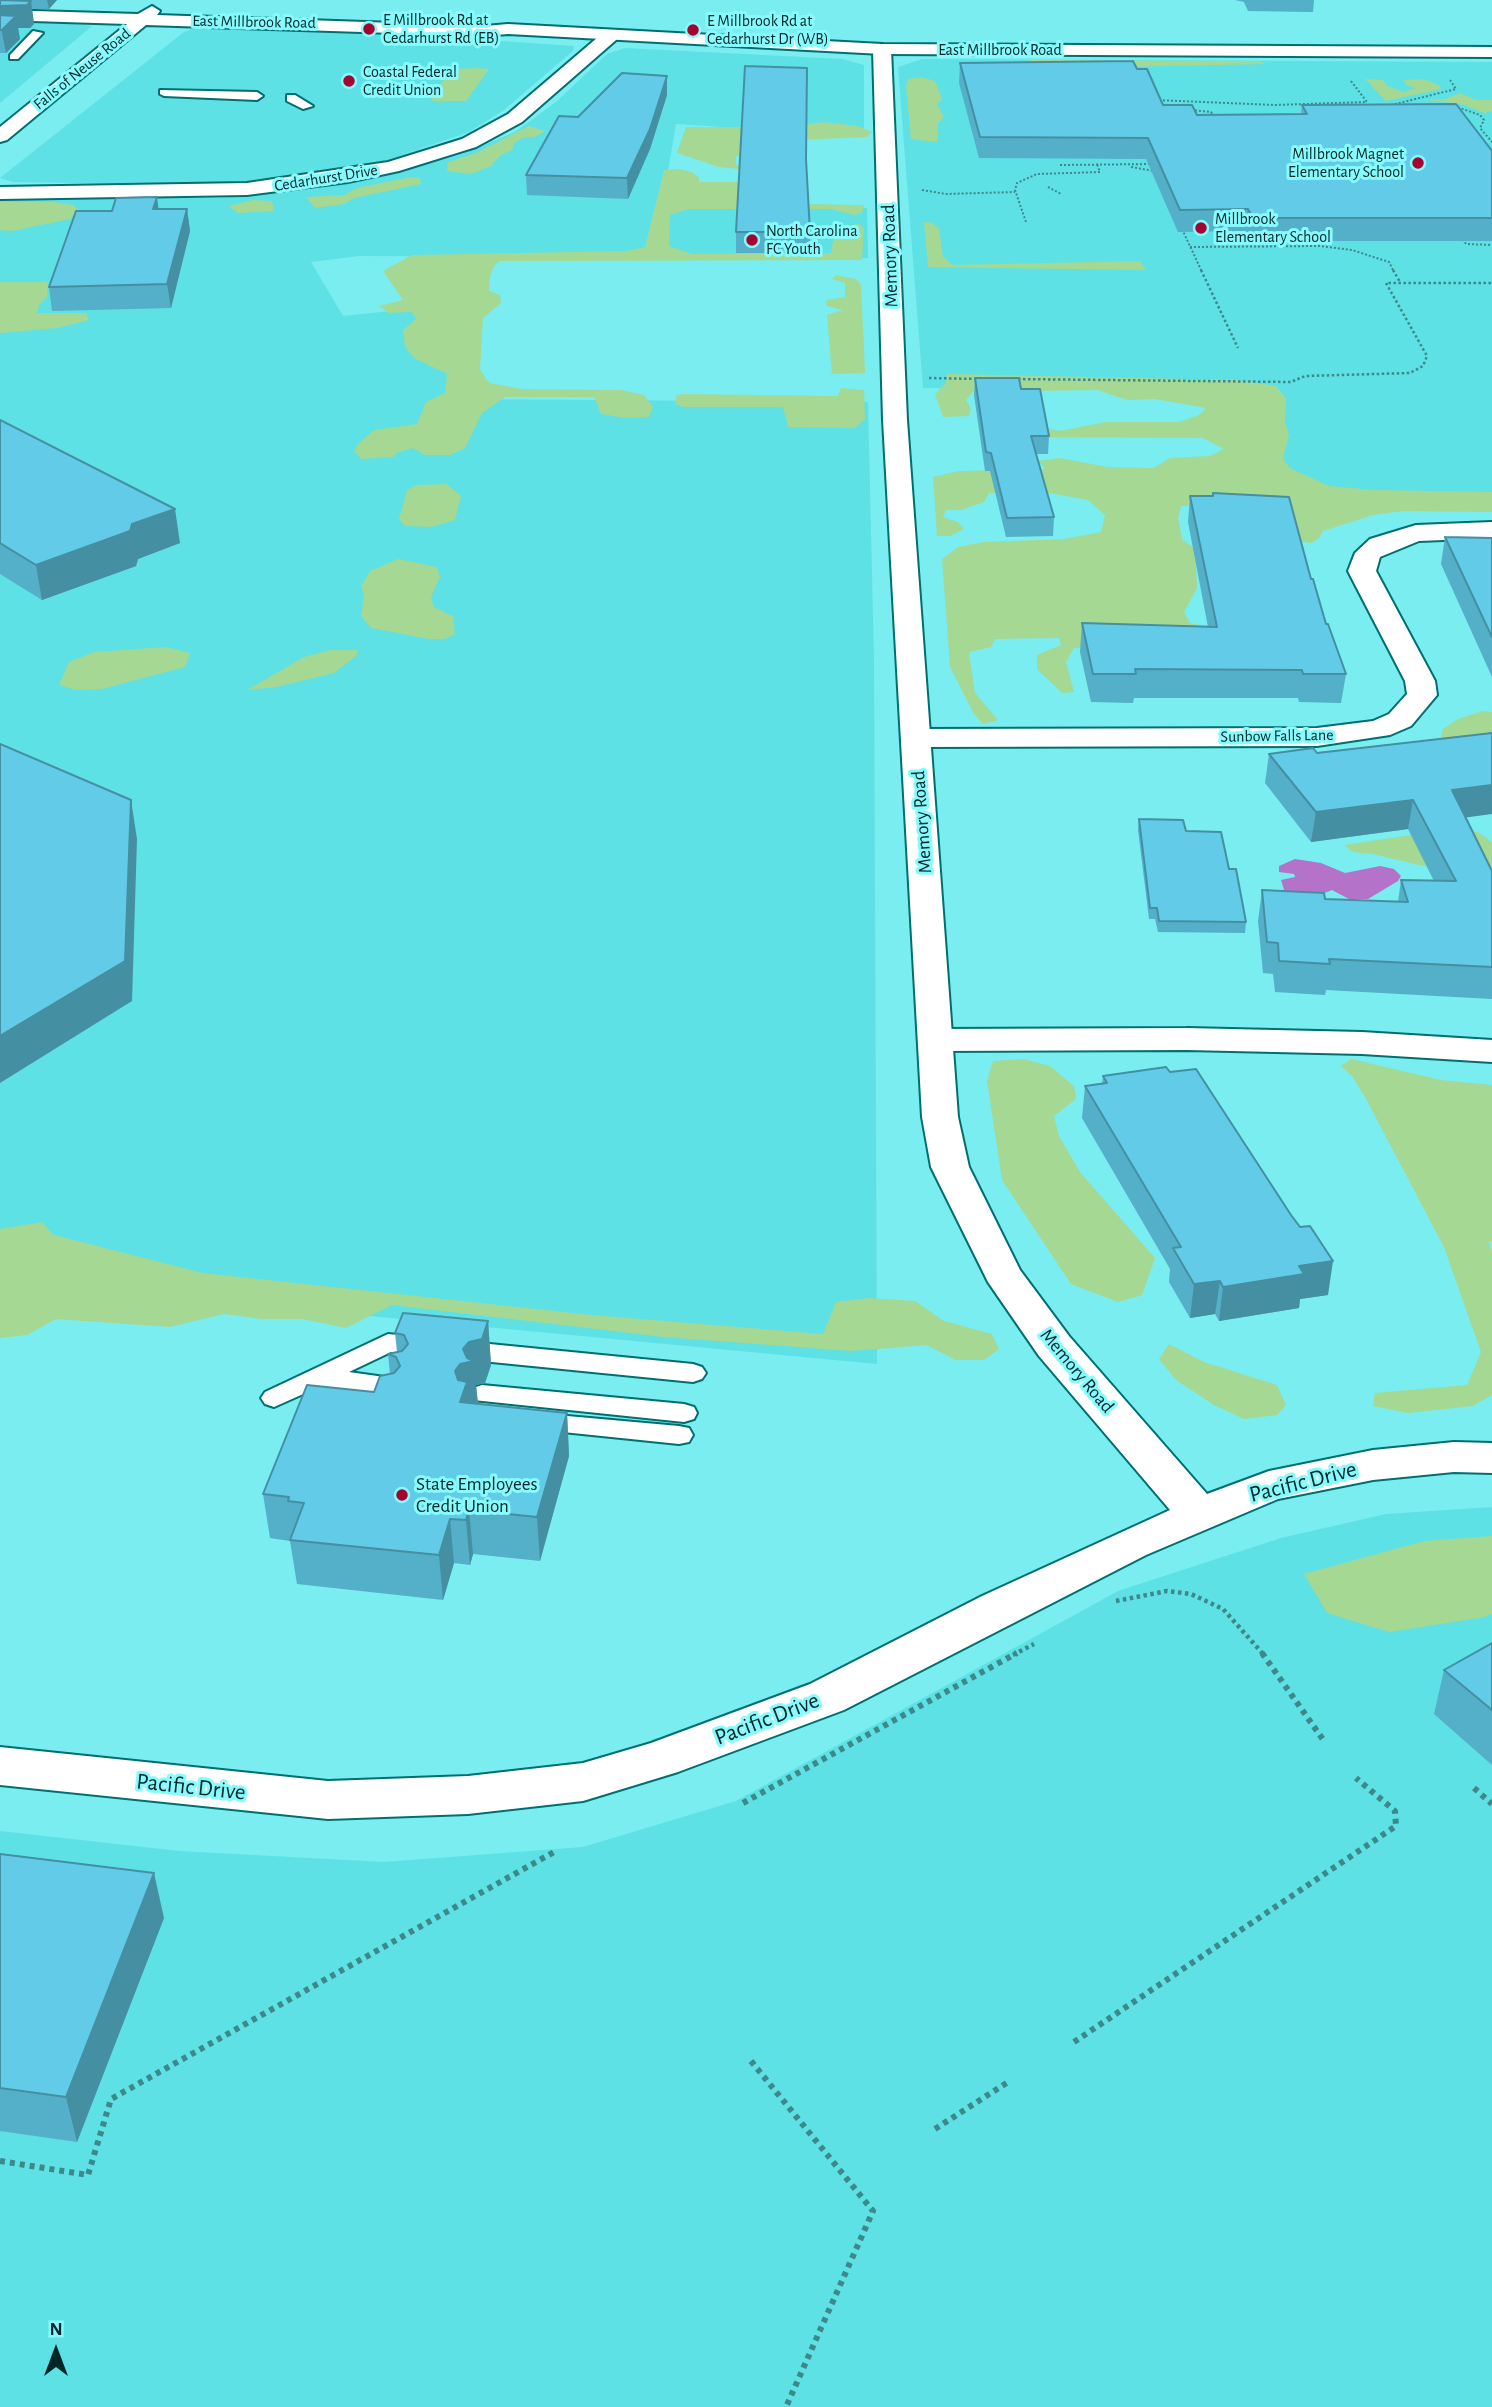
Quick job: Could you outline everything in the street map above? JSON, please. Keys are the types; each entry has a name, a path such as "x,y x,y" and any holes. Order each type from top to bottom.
{"street":[{"name":"East Millbrook Road","path":"0,6 153,9 485,31 508,29 882,49 1492,52"},
{"name":"East Millbrook Road","path":"0,15 153,9"},
{"name":"Falls of Neuse Road","path":"0,136 153,9"},
{"name":"Cedarhurst Drive","path":"0,193 142,193 247,189 348,176 399,165 469,143 515,118 610,36"},
{"name":"Memory Road","path":"882,49 895,420 940,1117 950,1167 1002,1273 1055,1346 1198,1513"},
{"name":"Sunbow Falls Lane","path":"916,738 1317,737 1379,729 1400,720 1422,695 1420,681 1362,571 1368,553 1379,545 1416,533 1492,530"},
{"path":"936,1040 1239,1040 1492,1051"},
{"name":"Pacific Drive","path":"0,1766 328,1800 468,1795 583,1782 661,1759 827,1697 998,1608 1198,1513 1269,1486 1373,1465 1454,1457 1492,1458"}],"lane":[{"path":"14,36 37,33 14,57"},
{"path":"164,92 257,96"},
{"path":"291,98 307,106"},
{"path":"397,1385 281,1394 388,1343 686,1406"},
{"path":"369,1352 397,1385"},
{"path":"327,1373 397,1385"},
{"path":"686,1406 482,1393 686,1406"}],"path":[{"path":"1348,77 1372,109"},
{"path":"1380,107 1456,89 1447,77"},
{"path":"1146,100 1240,103 1367,102"},
{"path":"1197,102 1188,110 1214,114 1215,127"},
{"path":"1329,103 1334,111"},
{"path":"1444,105 1473,110 1484,120 1480,128 1492,143"},
{"path":"1387,106 1410,106"},
{"path":"1482,124 1492,124"},
{"path":"1481,144 1492,143"},
{"path":"1026,222 1015,192 1017,183 1031,175 1100,172 1097,164"},
{"path":"1108,164 1161,172"},
{"path":"1060,165 1162,164"},
{"path":"1048,187 1061,194"},
{"path":"918,189 946,194 1015,192"},
{"path":"1179,223 1238,348"},
{"path":"1455,228 1466,244 1492,245"},
{"path":"1190,247 1319,246 1352,250 1389,262 1400,283"},
{"path":"1012,379 1291,382 1305,376 1378,377 1410,373 1423,366 1427,356 1386,283 1492,283"},
{"path":"928,378 984,379"},
{"path":"1113,1601 1167,1591 1191,1594 1223,1609 1255,1643 1324,1741"},
{"path":"743,1803 1042,1640"},
{"path":"1074,2042 1396,1826 1395,1811 1356,1778"},
{"path":"1474,1788 1492,1804"},
{"path":"0,2161 88,2175 111,2099 554,1852"},
{"path":"751,2061 873,2211 786,2407"},
{"path":"936,2129 1008,2082"}],"shaded area":[{"path":"0,21 64,22 92,26 0,103"},
{"path":"195,28 371,32 574,46 573,51 504,110 469,132 381,162 278,179 209,185 13,182 0,178 184,32"},
{"path":"625,48 842,59 864,65 864,136 676,124 662,206 867,208 868,258 359,256 311,262 343,316 477,302 454,399 868,402 874,663 877,1364 0,1281 0,198 221,198 314,189 399,172 460,155 515,132 556,102 607,54"},
{"name":"Millbrook Elementary School","path":"922,59 1492,62 1492,506 1252,503 1214,390 923,388 898,67"},
{"path":"1295,859 1321,863 1345,873 1380,866 1394,869 1401,876 1398,881 1368,899 1349,899 1332,890 1314,897 1286,896 1281,880 1295,877 1294,874 1279,872 1279,866"},
{"path":"1492,1507 1492,2407 0,2407 0,1831 179,1851 384,1862 583,1847 736,1801 1118,1591 1281,1538 1386,1514"}],"green space":[{"path":"1031,60 1260,61 1266,64 1117,67 1020,64"},
{"path":"452,69 489,69 466,101 433,101 431,98"},
{"path":"921,77 935,81 942,99 937,104 944,117 938,123 937,142 911,139 906,86 908,79"},
{"path":"1365,79 1383,80 1387,86 1404,92 1416,88 1406,85 1404,80 1424,79 1439,85 1441,89 1386,101"},
{"path":"1460,93 1476,100 1492,100 1492,111 1485,113 1461,104 1425,100 1445,99"},
{"path":"824,122 857,126 872,132 867,137 798,140 770,155 736,156 736,165 771,166 758,171 719,167 677,153 686,127 786,127"},
{"path":"529,126 545,131 535,137 522,138 513,144 513,149 500,156 491,166 471,174 447,171 448,162 476,153"},
{"path":"664,170 692,172 699,177 699,182 751,182 806,204 864,205 862,213 854,215 831,209 688,209 670,215 669,246 692,254 831,253 835,227 859,224 864,228 862,260 500,261 494,266 490,276 489,291 500,295 501,303 483,318 480,369 486,379 490,383 522,389 621,390 644,395 653,407 649,417 625,418 601,414 594,397 505,397 482,413 465,448 450,455 425,455 413,448 396,453 394,457 361,459 354,451 374,430 417,424 426,402 445,393 447,374 414,358 405,347 403,330 416,319 412,312 389,313 379,306 403,300 383,271 412,255 626,251 645,247"},
{"path":"411,177 420,178 421,184 354,198 344,204 315,208 306,197 344,195 357,188"},
{"path":"253,200 272,201 274,211 238,213 228,206"},
{"path":"0,202 55,202 73,205 79,210 70,219 12,231 0,230"},
{"path":"924,222 933,223 939,229 943,257 953,265 1140,261 1146,270 928,267"},
{"path":"836,275 856,279 861,285 865,373 832,374 827,315 843,310 827,306 826,300 845,297 845,283 832,279"},
{"path":"0,282 48,282 47,297 39,305 37,313 86,313 89,320 57,328 0,333"},
{"path":"947,374 1238,380 1276,386 1286,398 1285,422 1289,435 1283,459 1290,468 1329,486 1374,490 1492,492 1492,512 1403,511 1373,515 1323,531 1319,538 1311,543 1297,541 1218,505 1181,506 1178,518 1182,539 1195,549 1197,588 1184,612 1190,623 1209,627 1122,644 1074,648 1066,662 1074,692 1062,693 1037,669 1037,655 1061,645 1059,638 995,639 991,647 969,652 975,693 998,720 983,724 974,714 950,667 942,559 958,547 983,542 1064,539 1101,532 1105,515 1088,500 1049,493 989,493 984,502 961,510 946,510 943,517 958,522 964,529 950,536 937,536 933,477 959,471 1045,469 1038,461 1059,458 1108,467 1153,468 1170,458 1210,456 1224,449 1203,438 1028,437 1030,425 1060,431 1106,422 1179,422 1199,415 1206,408 1155,399 1127,400 1097,390 973,392 966,400 971,409 969,416 943,417 935,394 945,384"},
{"path":"841,388 864,390 865,419 855,428 788,427 783,407 683,407 675,404 676,395 684,394 838,396"},
{"path":"447,484 461,496 455,520 431,527 405,526 399,519 407,490 416,485"},
{"path":"398,559 437,567 440,577 431,597 434,607 453,616 455,634 445,639 429,639 371,628 361,616 364,596 361,586 370,571"},
{"path":"165,647 190,653 185,667 102,689 76,690 59,685 69,662 94,652"},
{"path":"330,650 357,650 357,655 334,673 276,687 247,690 304,657"},
{"path":"1482,711 1492,712 1492,750 1436,760 1443,729 1458,719"},
{"path":"1450,829 1478,832 1492,842 1492,910 1476,868 1423,866 1353,852 1344,845"},
{"path":"1023,1059 1050,1066 1074,1086 1076,1099 1054,1116 1059,1136 1080,1172 1155,1258 1142,1295 1118,1302 1071,1284 1002,1180 987,1081 993,1061"},
{"path":"1351,1059 1441,1080 1492,1085 1492,1241 1489,1242 1492,1252 1492,1395 1473,1406 1408,1413 1373,1406 1375,1393 1467,1385 1481,1352 1444,1247 1365,1097 1352,1076 1341,1066"},
{"path":"42,1222 54,1235 203,1273 592,1315 823,1334 836,1302 869,1298 915,1301 944,1321 992,1334 999,1349 984,1360 955,1360 927,1345 851,1351 664,1337 392,1305 346,1328 302,1319 262,1319 224,1314 170,1327 56,1319 27,1335 0,1338 0,1229"},
{"path":"1169,1344 1204,1362 1277,1385 1286,1405 1277,1415 1244,1419 1214,1405 1176,1380 1159,1359"},
{"path":"1492,1536 1492,1614 1485,1617 1389,1632 1327,1613 1304,1574 1424,1541"}],"building":[{"path":"0,0 31,1 27,5 0,6"},
{"path":"0,15 16,16 0,30"},
{"path":"1133,61 1137,69 1147,69 1163,105 1192,105 1197,115 1307,114 1302,105 1456,104 1492,151 1492,218 1253,218 1248,209 1180,210 1148,138 980,137 960,63"},
{"path":"745,66 807,68 806,159 810,232 736,232"},
{"path":"622,73 667,76 650,129 627,178 526,175 559,116 578,117"},
{"path":"157,197 153,209 187,209 167,284 49,287 76,211 112,211 116,198"},
{"path":"975,378 1019,378 1021,389 1040,389 1049,436 1031,436 1054,517 1007,518 991,453 986,452"},
{"path":"0,420 175,509 132,524 130,531 36,565 0,543"},
{"path":"1213,493 1289,497 1311,579 1346,674 1303,674 1302,670 1135,669 1136,674 1093,674 1082,623 1217,627 1190,496 1213,496"},
{"path":"1445,537 1492,538 1492,637"},
{"path":"1492,733 1492,785 1452,790 1492,871 1492,967 1329,959 1330,964 1279,961 1278,943 1267,942 1262,890 1324,893 1325,899 1408,902 1401,880 1456,881 1413,800 1316,812 1269,754 1313,748 1317,753"},
{"path":"0,744 131,800 125,961 0,1036"},
{"path":"1139,819 1183,820 1186,831 1221,832 1229,869 1236,869 1246,922 1159,921 1157,908 1150,908"},
{"path":"1166,1067 1170,1072 1196,1069 1291,1215 1300,1227 1310,1226 1333,1261 1299,1266 1304,1274 1223,1287 1220,1281 1194,1284 1173,1248 1181,1247 1085,1086 1107,1083 1103,1076"},
{"path":"403,1313 488,1321 482,1339 469,1342 463,1349 467,1358 474,1361 460,1364 455,1371 458,1380 467,1382 460,1402 567,1413 537,1517 469,1510 466,1520 450,1519 439,1555 290,1540 304,1503 288,1501 289,1497 263,1494 307,1385 374,1392 380,1376 394,1373 400,1366 396,1357 388,1354 402,1351 408,1344 404,1335 395,1333"},
{"path":"1492,1643 1492,1710 1444,1670"},
{"path":"0,1854 154,1873 66,2097 0,2088"}],"place":[{"name":"E Millbrook Rd at Cedarhurst Rd (EB)","path":"369,29"},
{"name":"E Millbrook Rd at Cedarhurst Dr (WB)","path":"693,30"},
{"name":"Coastal Federal Credit Union","path":"349,81"},
{"name":"Millbrook Magnet Elementary School","path":"1418,163"},
{"name":"Millbrook Elementary School","path":"1201,228"},
{"name":"North Carolina FC Youth","path":"752,240"},
{"name":"State Employees Credit Union","path":"402,1495"}]}
